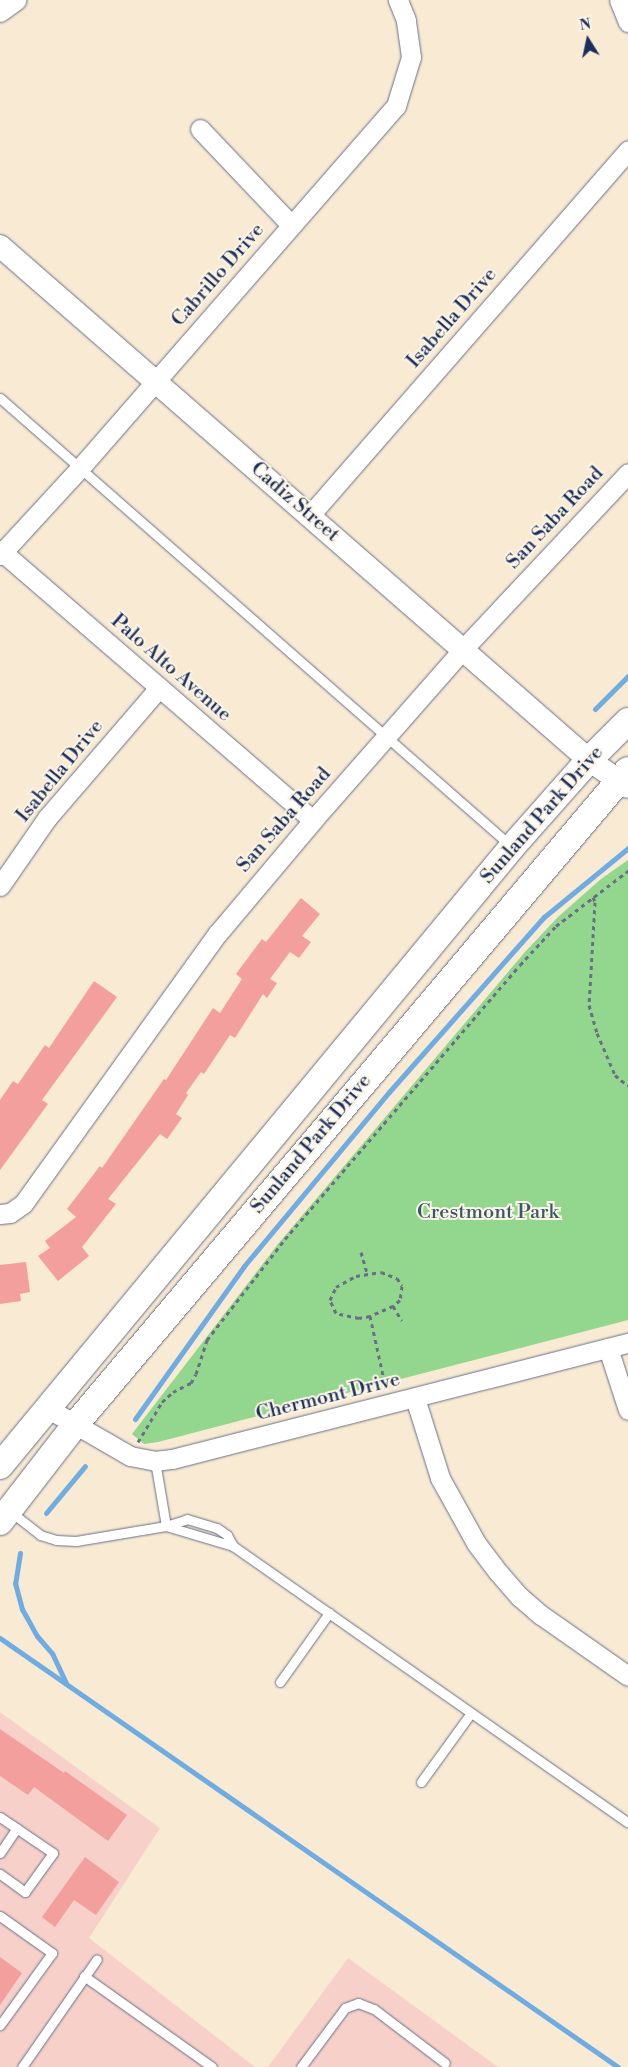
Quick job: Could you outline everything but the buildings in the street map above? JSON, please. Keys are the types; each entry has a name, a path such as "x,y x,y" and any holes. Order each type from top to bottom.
{"main road":[{"name":"Sunland Park Drive","path":"0,1466 512,847 588,760 628,721"},
{"name":"Sunland Park Drive","path":"4,1516 75,1425 624,779"}],"street":[{"path":"0,12 15,0"},
{"name":"Cabrillo Drive","path":"1,552 80,468 396,106 411,58 406,20 398,0"},
{"path":"619,0 628,22"},
{"path":"200,129 291,225"},
{"name":"Isabella Drive","path":"310,515 628,150"},
{"name":"Cadiz Street","path":"0,246 463,648 588,760 624,779"},
{"name":"San Saba Road","path":"0,1214 10,1213 23,1204 218,933 313,820 463,648 628,473"},
{"name":"Palo Alto Avenue","path":"1,552 313,820"},
{"name":"Isabella Drive","path":"0,886 47,818 159,688"},
{"name":"Chermont Drive","path":"47,1408 130,1456 155,1461 172,1459 389,1405 628,1343"},
{"path":"608,1348 628,1410"},
{"path":"415,1398 440,1478 476,1543 498,1572 520,1597 542,1615 628,1676"}],"lane":[{"path":"0,398 512,847"},
{"path":"155,1461 166,1526"},
{"path":"4,1516 40,1535 56,1540 76,1541 166,1526 233,1546 628,1824"},
{"path":"280,1682 329,1613"},
{"path":"421,1782 471,1712"},
{"path":"0,1817 53,1853 25,1892 0,1874"},
{"path":"0,1853 17,1828"},
{"path":"0,2025 52,1952 2,1920"},
{"path":"22,2067 97,1959"},
{"path":"84,1976 212,2067"},
{"path":"301,2067 345,2008 358,2003 374,2009 445,2063"}],"path":[{"path":"136,1445 162,1402 191,1382 196,1374 207,1340 285,1239 520,965 556,926 628,871"},
{"path":"593,896 595,902 589,1005 597,1034 615,1075 628,1086"},
{"path":"361,1252 367,1273"},
{"path":"381,1272 397,1278 402,1286 402,1294 393,1306 370,1316 359,1318 336,1313 330,1300 336,1287 356,1276 381,1272"},
{"path":"393,1306 402,1321"},
{"path":"370,1316 389,1405"}],"shaded area":[{"path":"0,1712 160,1828 89,1938 255,2067 0,2067"},
{"path":"348,1958 498,2067 268,2067"}],"green space":[{"name":"Crestmont Park","path":"628,860 628,1320 158,1442 144,1444 132,1434 278,1244 525,952 558,917 601,879"}],"waterway":[{"path":"595,709 628,676"},
{"path":"135,1419 244,1266 389,1092 544,917 628,848"},
{"path":"46,1513 85,1466"},
{"path":"20,1553 15,1583 22,1609 37,1636 52,1653 66,1683"},
{"path":"0,1638 618,2067"}]}
